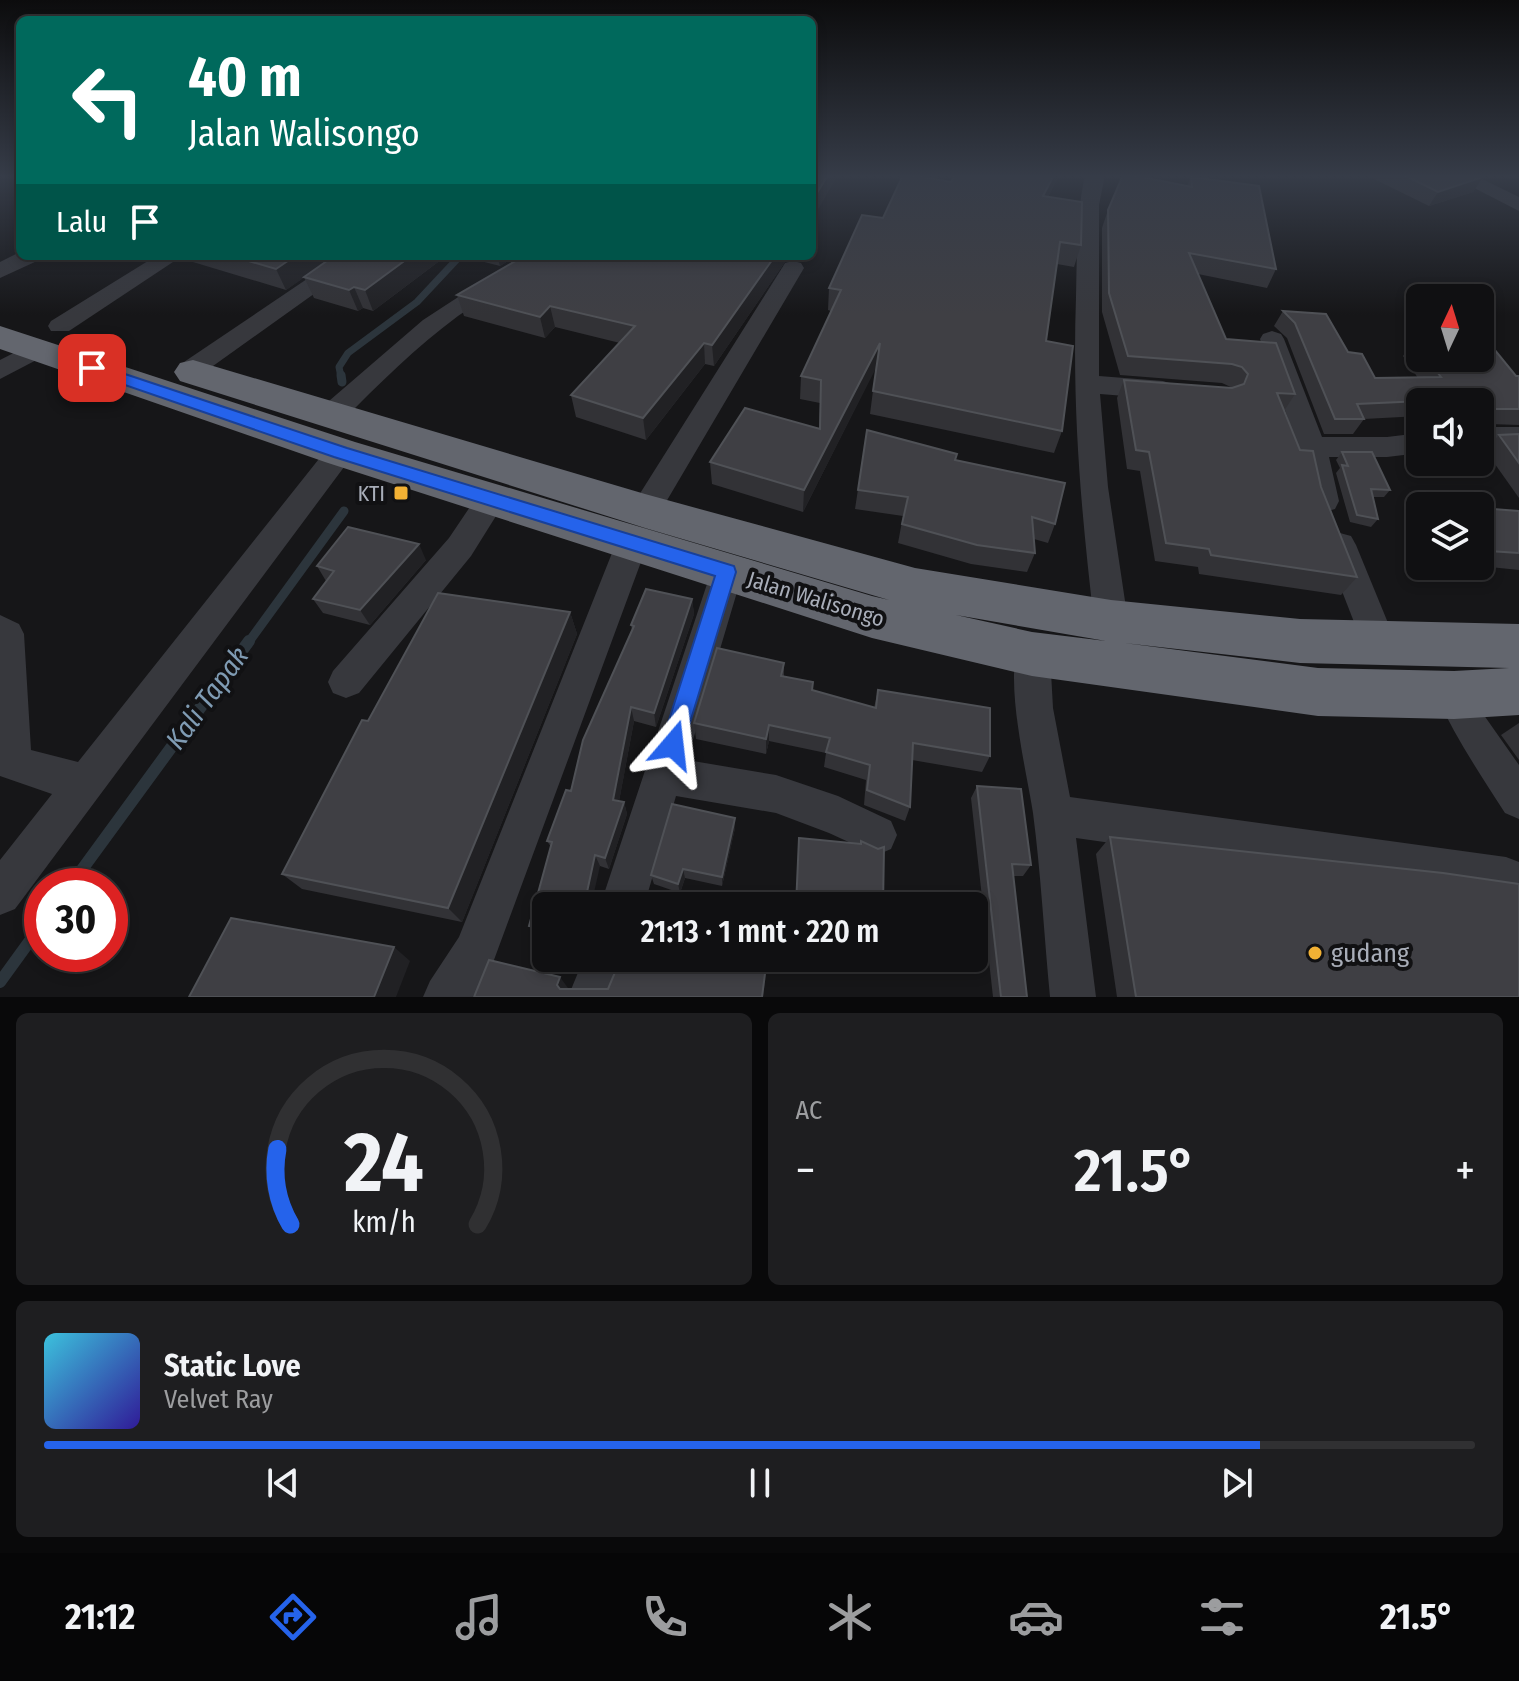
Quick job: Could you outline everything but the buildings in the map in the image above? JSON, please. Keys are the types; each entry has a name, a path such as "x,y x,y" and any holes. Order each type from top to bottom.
{"highway":[{"name":"Jalan Walisongo","path":"0,305 49,338 336,433 638,527 727,572 872,617 1032,654 1318,692 1454,695 1519,691"},
{"name":"Jalan Walisongo","path":"0,337 49,338 190,370 491,500 638,527 915,588 1111,621 1300,641 1378,640 1519,646"}],"street":[{"path":"1089,222 1086,384 1093,487 1111,621"},
{"path":"0,271 21,260"},
{"path":"0,371 165,260"},
{"path":"190,370 350,260"},
{"path":"0,894 87,782 336,433 364,383 466,301 523,268 530,260"},
{"path":"446,997 475,952 638,527 793,268"},
{"path":"1272,339 1312,447 1325,505 1378,640"},
{"path":"1086,384 1192,393"},
{"path":"1494,437 1519,437"},
{"path":"1312,447 1406,445"},
{"path":"346,682 460,547 491,500"},
{"path":"626,892 727,572"},
{"path":"0,630 7,634 10,659 6,767 87,782"},
{"path":"1032,654 1035,708 1053,815 1073,997"},
{"path":"1454,695 1475,734 1519,799"},
{"path":"663,775 776,794 838,816 877,835"},
{"path":"1053,815 1506,878 1519,886"},
{"path":"591,997 601,972"}],"waterway":[{"name":"Kali Tapak","path":"341,377 339,367 348,353 417,302 456,260"},
{"name":"Kali Tapak","path":"341,375 342,382"},
{"name":"Kali Tapak","path":"248,643 344,511"},
{"name":"Kali Tapak","path":"83,868 249,641"},
{"name":"Kali Tapak","path":"0,982 24,949"}],"place":[{"name":"KTI","path":"401,493"},
{"name":"gudang","path":"1315,953"}],"route":[{"path":"92,368 340,452 727,572 673,745"}]}
